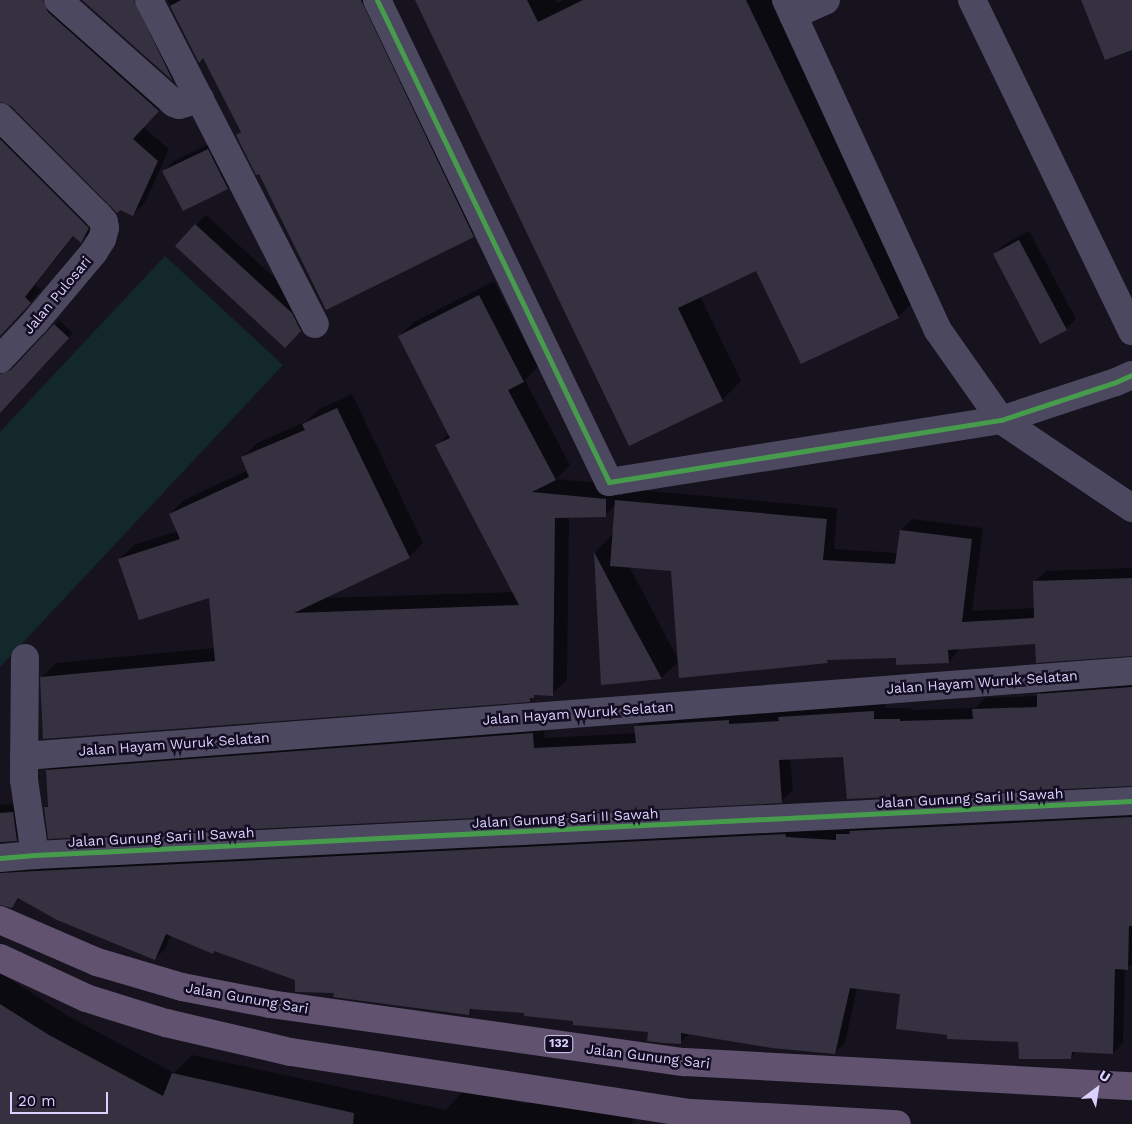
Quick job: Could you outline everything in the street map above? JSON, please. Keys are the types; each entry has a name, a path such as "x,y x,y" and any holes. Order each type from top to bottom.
{"main road":[{"name":"Jalan Gunung Sari","path":"0,920 97,962 182,987 270,1004 685,1062 1132,1086"},
{"path":"0,958 86,998 166,1023 290,1052 691,1113 897,1124"},
{"path":"262,1046 270,1004"}],"street":[{"path":"58,0 174,104 179,105 200,99"},
{"path":"149,0 315,324"},
{"path":"377,0 609,482 1001,420 1132,375"},
{"path":"826,0 789,7 937,329 1001,420 1132,508"},
{"path":"972,0 1132,331"},
{"name":"Jalan Pulosari","path":"0,117 98,215 105,225 102,239 94,252 35,322 0,359"},
{"path":"25,658 24,780 34,855"},
{"name":"Jalan Hayam Wuruk Selatan","path":"24,756 1132,671"},
{"name":"Jalan Gunung Sari II Sawah","path":"0,858 1132,801"}],"green space":[{"path":"165,256 283,365 0,667 0,432"}],"building":[{"path":"0,0 43,0 48,12 159,111 133,139 158,161 133,216 120,210 117,213 11,106 0,102"},
{"path":"82,0 134,0 173,81"},
{"path":"181,0 361,0 474,237 326,310 259,174 256,175 236,135 241,132 203,58 199,63 170,6"},
{"path":"415,0 527,0 538,22 583,0 746,0 899,318 801,364 756,271 678,308 723,401 629,446"},
{"path":"1081,0 1132,0 1132,50 1105,60"},
{"path":"0,139 89,228 81,243 73,236 25,297 31,303 0,336"},
{"path":"208,149 228,189 183,211 162,171"},
{"path":"195,224 292,313 301,331 285,348 175,246"},
{"path":"1019,240 1067,330 1040,344 993,254"},
{"path":"479,295 524,382 508,390 556,480 532,492 606,499 606,517 555,518 553,696 534,695 534,698 530,698 530,702 43,739 40,677 215,661 209,598 139,620 118,559 180,539 169,514 249,477 241,457 305,430 302,424 337,408 410,558 294,613 519,605 435,445 450,438 398,336"},
{"path":"54,324 69,338 0,413 0,374 11,370"},
{"path":"615,500 827,519 823,560 895,564 900,530 972,539 962,622 1034,618 1033,581 1132,578 1132,656 1036,663 1035,644 948,650 949,663 896,665 896,658 827,660 828,663 679,678 671,571 610,566"},
{"path":"594,552 624,609 662,679 601,685"},
{"path":"1132,687 1132,786 847,799 843,757 779,760 782,803 48,839 44,807 48,807 46,770 533,733 534,748 636,743 634,726 729,720 729,724 779,721 778,717 874,711 874,719 900,719 900,721 973,719 972,709 1037,707 1037,694"},
{"path":"13,812 17,841 0,842 0,813"},
{"path":"1132,817 1132,926 1129,926 1128,970 1115,969 1113,1054 1072,1052 1071,1059 1019,1059 1018,1042 947,1039 947,1035 896,1029 900,994 850,988 835,1054 772,1048 681,1033 681,1044 663,1043 647,1041 648,1032 573,1025 573,1021 524,1016 524,1013 470,1009 469,1015 333,997 334,993 295,992 295,980 214,951 213,954 166,934 155,960 57,920 18,898 12,908 0,905 0,873 785,834 786,837 836,840 836,834 850,834 849,831"},
{"path":"0,1004 49,1035 163,1096 172,1073 354,1113 353,1124 0,1124"}],"cycle path":[{"path":"377,0 609,482 1001,420 1132,375"},
{"path":"0,858 1132,801"}]}
